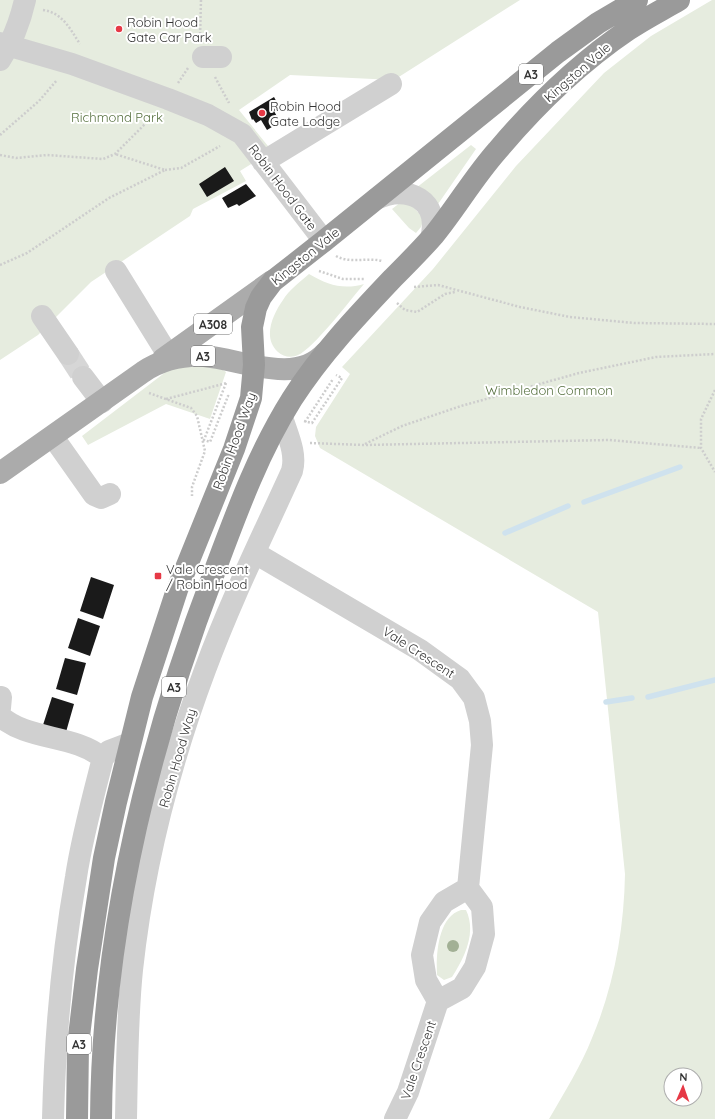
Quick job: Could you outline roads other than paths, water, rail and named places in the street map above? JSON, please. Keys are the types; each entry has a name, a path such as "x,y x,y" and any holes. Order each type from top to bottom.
{"highway":[{"name":"Kingston Vale","path":"254,365 252,338 253,318 261,297 273,281 330,248 376,199 568,45 637,0"},
{"name":"Kingston Vale","path":"325,353 431,238 496,152 532,113 574,73 630,29 679,0"},
{"name":"Robin Hood Way","path":"101,1119 102,1074 111,970 118,917 139,808 166,712 204,600 248,486 282,417 325,353"},
{"name":"Robin Hood Way","path":"77,1119 78,1045 94,914 104,858 130,743 142,697 177,590 247,412 253,385 254,365"}],"main road":[{"name":"A308","path":"0,473 273,281"},
{"name":"A3","path":"160,361 203,356 285,369 296,368 315,362 325,353"}],"street":[{"path":"3,49 30,4"},
{"name":"Robin Hood Gate","path":"3,49 72,64 208,115 242,134 330,248"},
{"path":"262,160 391,84"},
{"path":"376,199 395,192 405,193 419,199 429,210 433,220 434,230 431,238"},
{"path":"116,271 160,361"},
{"path":"42,316 68,354"},
{"path":"83,377 102,402"},
{"name":"Robin Hood Way","path":"126,1119 132,970 152,848 170,776 205,671 237,590 293,466 291,446 282,417"},
{"path":"53,437 94,495 101,498 110,494"},
{"name":"Vale Crescent","path":"255,553 420,650 460,679 474,698 480,721 482,745 468,888"},
{"path":"0,707 10,725 87,747 103,758"},
{"path":"53,1119 55,1055 61,978 76,875 103,758 109,751 130,743"},
{"path":"468,888 482,908 484,934 475,967 462,988 438,1001 426,980 422,955 430,922 444,902 468,888"},
{"name":"Vale Crescent","path":"395,1119 408,1092 438,1001"}],"waterway":[{"path":"584,502 680,467"},
{"path":"505,533 568,506"},
{"path":"648,697 715,680"},
{"path":"606,702 632,698"}],"tunnel":[{"path":"68,354 83,377"}],"place":[{"name":"Robin Hood Gate Car Park","path":"119,29"},
{"name":"Robin Hood Gate Lodge","path":"262,113"},
{"name":"Vale Crescent / Robin Hood","path":"158,576"}],"park label":[{"name":"Richmond Park","path":"117,117"},
{"name":"Wimbledon Common","path":"549,390"}]}
